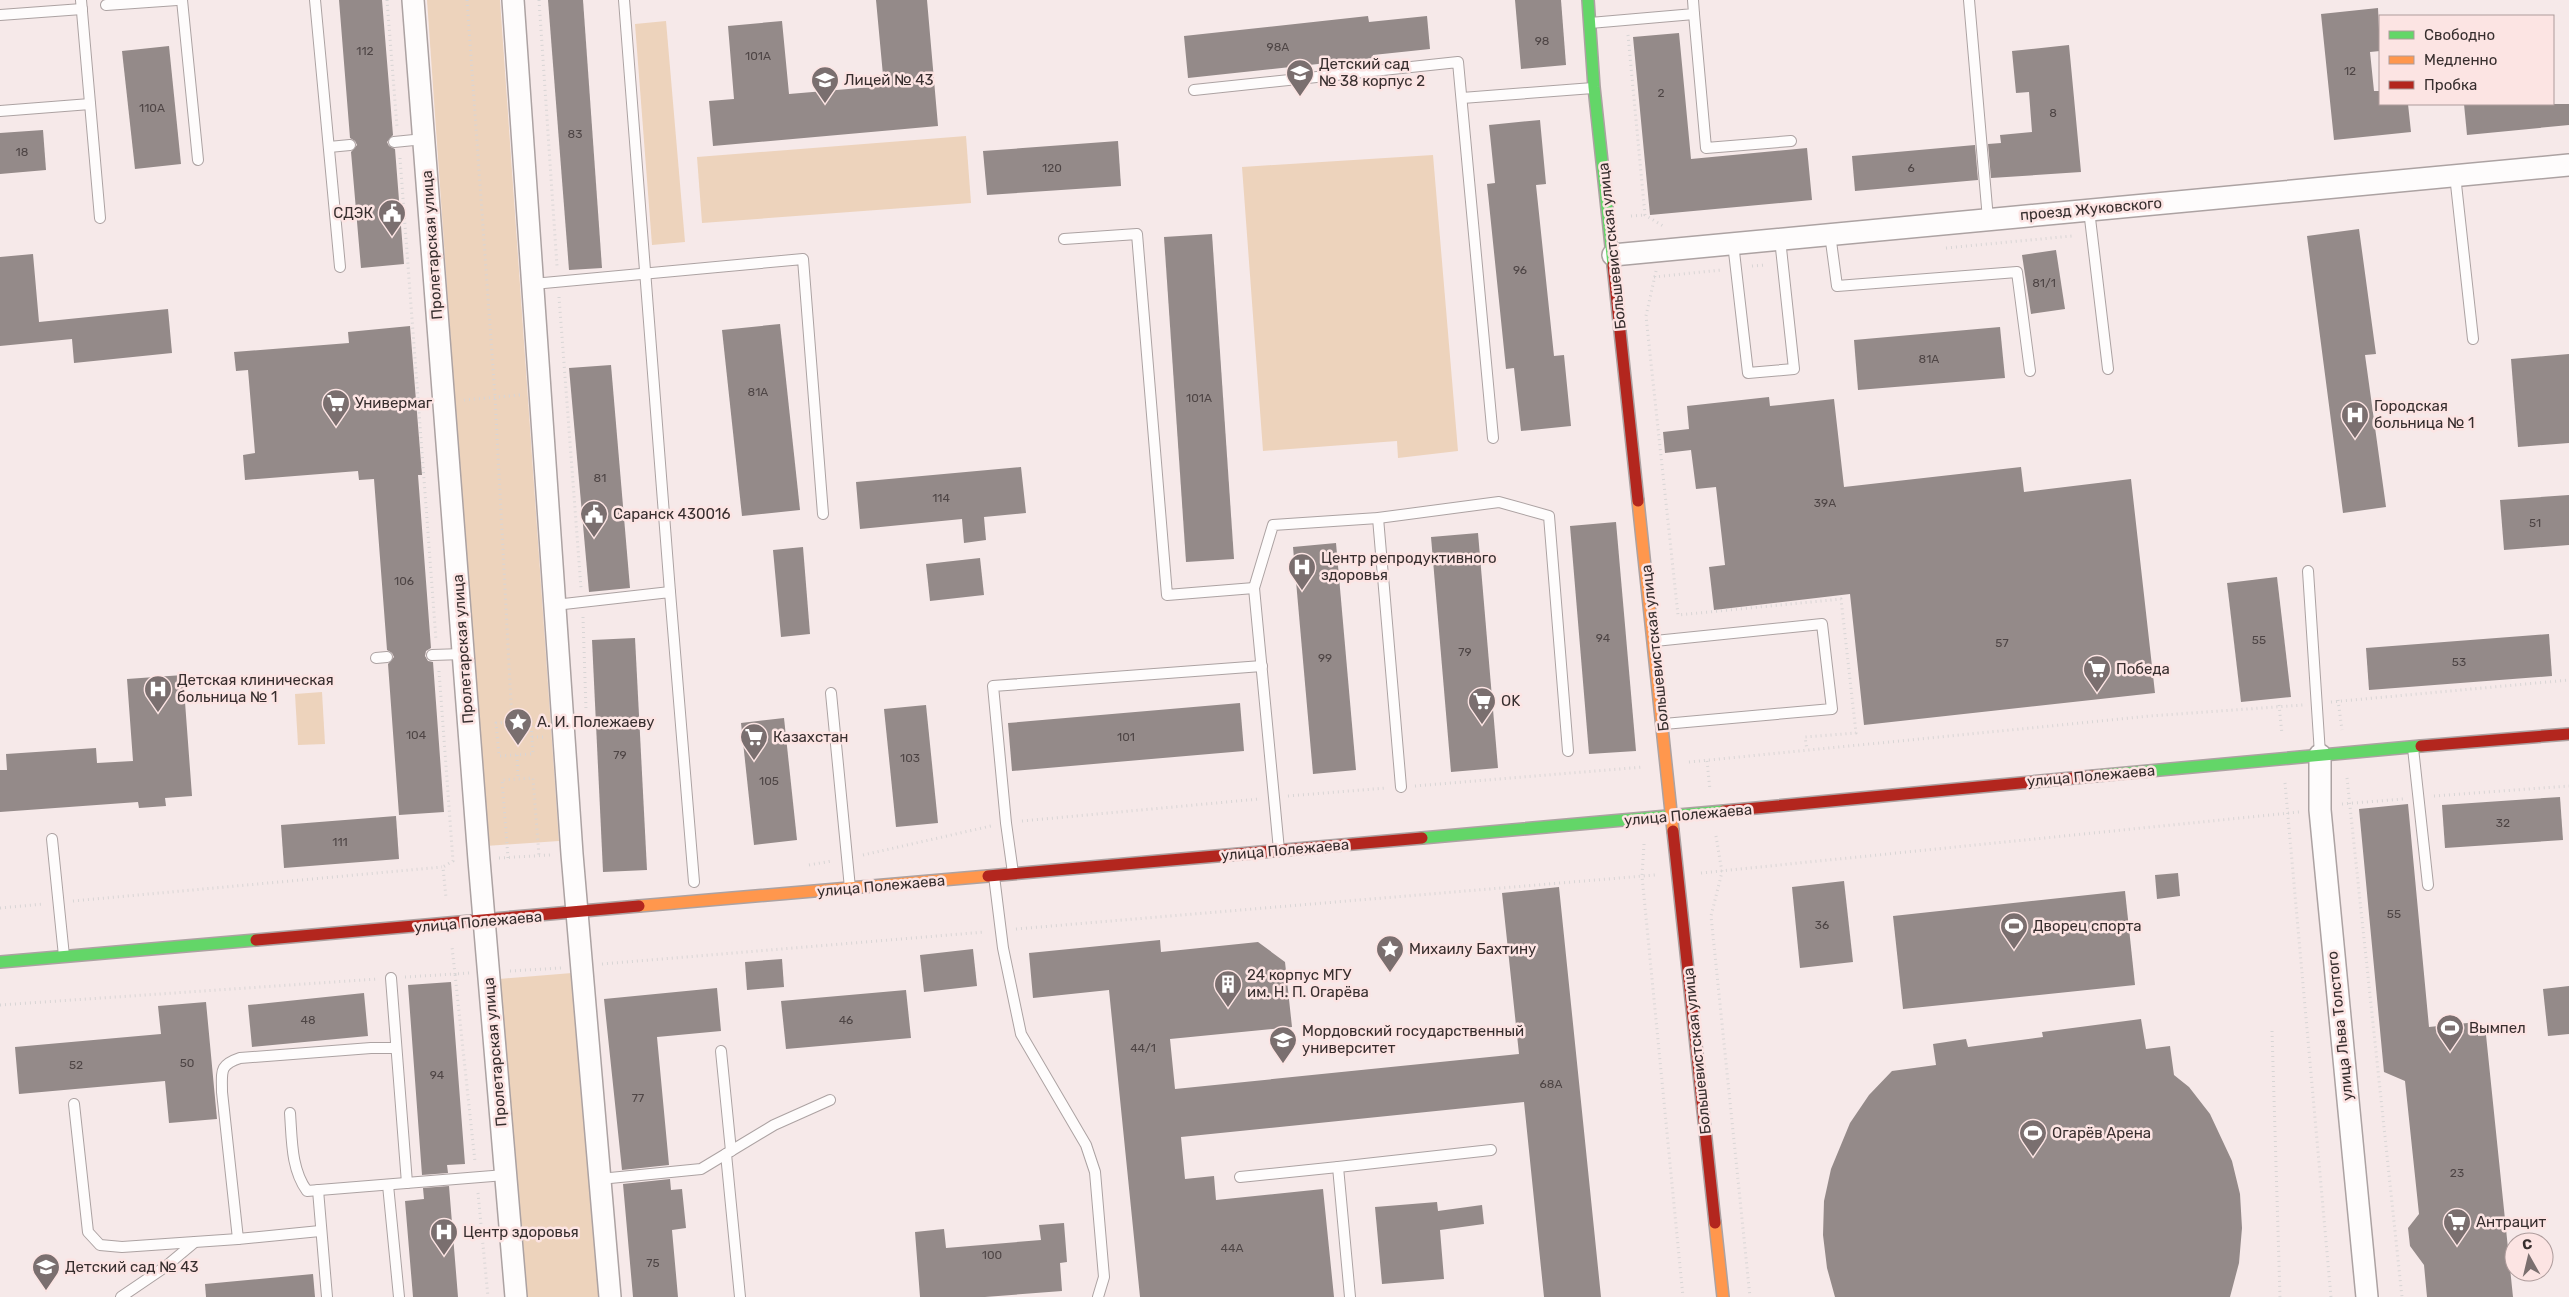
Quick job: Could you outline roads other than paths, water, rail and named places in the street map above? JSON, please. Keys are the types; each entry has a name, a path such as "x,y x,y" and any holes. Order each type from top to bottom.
{"main road":[{"name":"Большевистская улица","path":"1588,0 1594,87 1664,724 1723,1297"},
{"name":"улица Полежаева","path":"0,962 484,922 1645,819 2320,754 2569,734"}],"street":[{"name":"Пролетарская улица","path":"414,0 479,860 516,1297"},
{"path":"513,0 572,854 578,913 590,965 600,1179 610,1297"},
{"name":"проезд Жуковского","path":"1613,255 2569,165"},
{"name":"улица Льва Толстого","path":"2320,754 2320,810 2367,1297"}],"lane":[{"path":"106,5 177,0"},
{"path":"182,0 198,160"},
{"path":"315,0 340,267"},
{"path":"624,0 644,273 694,882"},
{"path":"1693,0 1706,148 1791,141"},
{"path":"1969,0 1988,219"},
{"path":"0,15 82,4 100,218"},
{"path":"1589,24 1694,14"},
{"path":"1194,90 1458,62 1493,438"},
{"path":"1462,98 1594,87"},
{"path":"0,111 90,104"},
{"path":"394,142 424,139"},
{"path":"329,147 350,145"},
{"path":"2454,175 2473,340"},
{"path":"2089,210 2108,369"},
{"path":"1064,239 1137,234 1167,595 1254,588"},
{"path":"1830,234 1837,286 2017,272 2030,371"},
{"path":"1733,243 1748,373 1776,371 1794,369 1780,239"},
{"path":"533,284 803,259 823,514"},
{"path":"1279,851 1254,588 1273,525 1378,518 1499,502 1549,516 1568,752"},
{"path":"1378,518 1401,787"},
{"path":"2308,571 2320,754"},
{"path":"555,605 670,592"},
{"path":"1655,641 1822,624 1832,709 1664,724"},
{"path":"432,656 463,654"},
{"path":"376,658 387,657"},
{"path":"1013,874 1006,823 993,686 1262,666"},
{"path":"832,693 850,889"},
{"path":"2413,747 2428,885"},
{"path":"52,839 57,903 64,957"},
{"path":"994,876 1001,930 1021,1034 1086,1145 1095,1172 1104,1277 1098,1297"},
{"path":"391,978 407,1183"},
{"path":"238,1239 222,1092 222,1071 227,1063 240,1058 371,1048 396,1048"},
{"path":"721,1051 740,1297"},
{"path":"600,1179 701,1169 774,1125 830,1100"},
{"path":"74,1104 88,1232 100,1245 122,1247 320,1232"},
{"path":"290,1113 295,1165 299,1180 307,1191 505,1174"},
{"path":"1240,1177 1491,1150"},
{"path":"1338,1167 1350,1297"},
{"path":"388,1185 399,1297"},
{"path":"318,1190 320,1232 327,1297"},
{"path":"121,1297 165,1267 195,1242"}],"place":[{"name":"Детский сад № 38 корпус 2","path":"1300,97"},
{"name":"Лицей № 43","path":"825,104"},
{"name":"СДЭК","path":"392,237"},
{"name":"Универмаг","path":"336,427"},
{"name":"Городская больница № 1","path":"2355,439"},
{"name":"Саранск 430016","path":"594,538"},
{"name":"Центр репродуктивного здоровья","path":"1302,591"},
{"name":"Победа","path":"2097,693"},
{"name":"Детская клиническая больница № 1","path":"158,713"},
{"name":"OK","path":"1482,725"},
{"name":"А. И. Полежаеву","path":"518,746"},
{"name":"Казахстан","path":"754,761"},
{"name":"Дворец cпорта","path":"2014,950"},
{"name":"Михаилу Бахтину","path":"1390,973"},
{"name":"24 корпус МГУ им. Н. П. Огарёва","path":"1228,1008"},
{"name":"Вымпел","path":"2450,1052"},
{"name":"Мордовский государственный университет","path":"1283,1064"},
{"name":"Огарёв Арена","path":"2033,1157"},
{"name":"Антрацит","path":"2457,1246"},
{"name":"Центр здоровья","path":"444,1256"},
{"name":"Детский сад № 43","path":"46,1291"}]}
